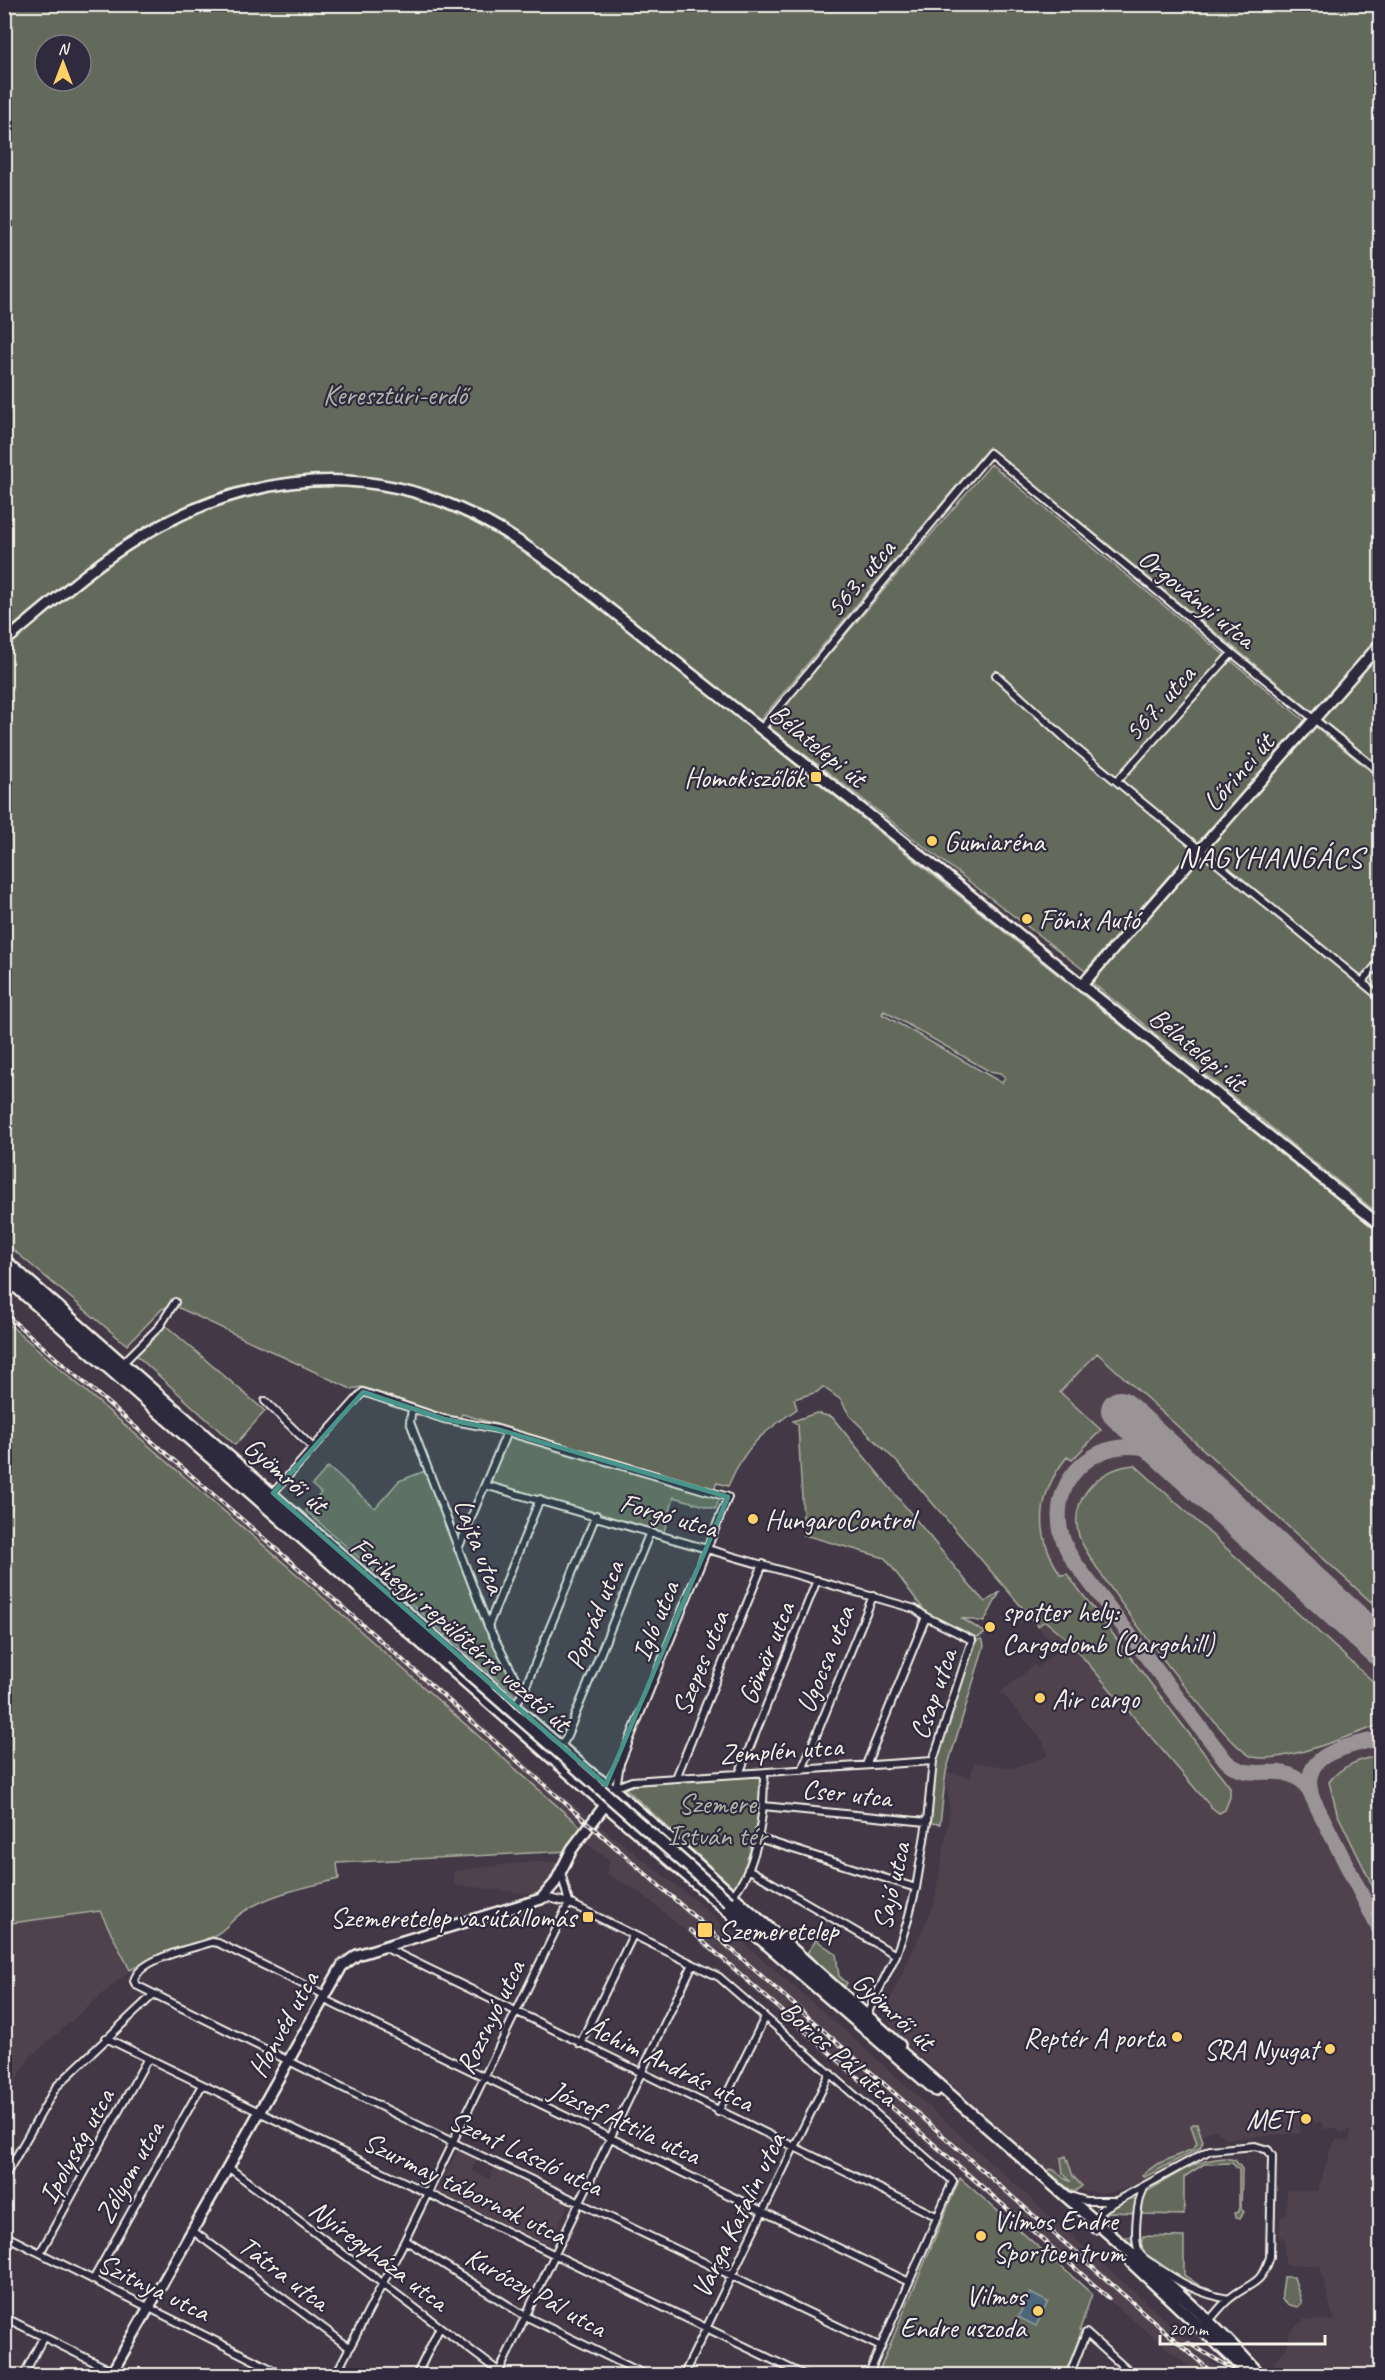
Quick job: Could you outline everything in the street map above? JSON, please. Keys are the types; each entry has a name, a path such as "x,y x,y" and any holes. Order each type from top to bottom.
{"main road":[{"name":"Ferihegyi repülőtérre vezető út","path":"4,1268 730,1899 938,2088 1095,2226 1170,2283 1209,2320 1261,2376"},
{"name":"Ferihegyi repülőtérre vezető út","path":"938,2088 1060,2192 1252,2376"}],"street":[{"name":"Orgoványi utca","path":"990,453 1380,772"},
{"name":"563. utca","path":"761,729 990,453"},
{"name":"Bélatelepi út","path":"4,642 87,574 161,524 219,498 255,488 295,482 369,483 427,496 469,513 528,546 761,729 1380,1225"},
{"name":"Lőrinci út","path":"1082,985 1380,644"},
{"name":"567. utca","path":"1117,781 1232,653"},
{"path":"996,675 1077,749 1380,997"},
{"path":"1362,982 1380,961"},
{"name":"Gyömrői út","path":"4,1258 561,1746 612,1787 730,1899 867,2014 938,2088"},
{"name":"Gyömrői út","path":"4,1277 585,1787 602,1808 938,2088"},
{"path":"124,1362 160,1326 175,1302"},
{"path":"273,1493 363,1392 458,1423 507,1432 458,1549"},
{"path":"265,1401 313,1448"},
{"name":"Lajta utca","path":"412,1409 410,1422 488,1626 523,1693"},
{"name":"Igló utca","path":"507,1432 728,1497 612,1787"},
{"name":"Forgó utca","path":"485,1485 596,1515 915,1609 972,1640"},
{"path":"488,1626 540,1500"},
{"path":"515,1705 523,1693 596,1515"},
{"name":"Poprád utca","path":"561,1746 650,1532"},
{"name":"Szepes utca","path":"676,1778 763,1564"},
{"name":"Gömör utca","path":"739,1774 818,1580"},
{"name":"Ugocsa utca","path":"802,1770 873,1596"},
{"path":"866,1765 926,1617"},
{"name":"Csap utca","path":"933,1761 972,1640"},
{"name":"Zemplén utca","path":"612,1787 632,1781 933,1761"},
{"name":"Sajó utca","path":"867,2014 896,1955 916,1888 927,1822 933,1761"},
{"path":"730,1899 748,1869 758,1838 763,1806 764,1773"},
{"name":"Zemplén utca","path":"615,1775 632,1781"},
{"path":"541,1899 550,1890 572,1850 602,1808 612,1787"},
{"name":"Cser utca","path":"763,1806 927,1822"},
{"path":"758,1838 916,1888"},
{"path":"748,1869 896,1955"},
{"path":"541,1899 549,1898 569,1903 561,1872"},
{"name":"Honvéd utca","path":"115,2374 149,2308 338,1972 350,1959 541,1899"},
{"name":"Borics Pál utca","path":"569,1903 719,1977 953,2181 938,2217"},
{"name":"Rozsnyó utca","path":"335,2376 384,2283 569,1903"},
{"path":"580,2044 633,1935"},
{"name":"József Attila utca","path":"154,1994 136,1985 134,1981 138,1970 151,1961 212,1942 226,1946 484,2078 909,2282"},
{"name":"Áchim András utca","path":"384,1947 718,2112 938,2217"},
{"path":"501,2374 554,2254 693,1964"},
{"path":"4,2178 57,2087 154,1994"},
{"name":"Szent László utca","path":"154,1994 452,2142 881,2346"},
{"path":"718,2112 765,2017"},
{"name":"Szurmay tábornok utca","path":"106,2038 806,2376"},
{"name":"Ipolyság utca","path":"40,2253 148,2058"},
{"name":"Varga Katalin utca","path":"683,2376 830,2073"},
{"name":"Zólyom utca","path":"93,2280 202,2085"},
{"path":"1095,2226 1102,2210 1210,2150 1255,2146 1268,2150 1272,2156 1270,2257 1266,2270 1257,2282 1229,2299 1209,2320 1199,2320 1191,2316"},
{"name":"Nyíregyháza utca","path":"228,2167 384,2283 501,2374"},
{"path":"1144,2188 1138,2200 1137,2225 1137,2244 1142,2257 1188,2287 1210,2296 1229,2299"},
{"path":"1060,2192 1086,2200 1117,2201"},
{"path":"868,2376 938,2217"},
{"name":"Tátra utca","path":"193,2231 350,2348"},
{"name":"Szitnya utca","path":"4,2235 285,2376"},
{"name":"Kuróczy Pál utca","path":"405,2240 525,2316 648,2376"},
{"path":"4,2316 115,2374"},
{"path":"416,2376 440,2327"},
{"path":"1069,2376 1086,2333 1134,2376"},
{"path":"23,2376 44,2336"}],"highlighted area":[{"path":"363,1392 444,1419 497,1429 728,1497 606,1785 273,1493"}],"shaded area":[{"path":"882,1014 1001,1083 1005,1077 1380,1310 1380,2375 1283,2375 1273,2362 1287,2348 1290,2331 1305,2319 1334,2321 1320,2265 1285,2265 1285,2238 1279,2237 1280,2217 1286,2216 1287,2190 1318,2191 1331,2147 1336,2139 1349,2142 1350,2129 1340,2133 1337,2128 1323,2129 1323,2122 1300,2124 1300,2133 1226,2139 1215,2130 1199,2136 1203,2149 1125,2189 1109,2193 1082,2191 1062,2183 900,2039 889,2022 892,2017 889,2002 934,1904 950,1812 946,1772 971,1777 974,1762 1012,1768 1048,1756 1042,1740 1001,1692 1034,1665 1037,1668 1058,1650 898,1463 850,1416 841,1400 672,1280"},
{"path":"4,1310 591,1819 691,1897 859,2043 1226,2375 1199,2375 944,2159 693,1937 641,1893 606,1873 610,1861 580,1838 582,1828 301,1578 5,1320"},
{"path":"525,1862 561,1862 553,1881 540,1895 454,1885 454,1871"},
{"path":"100,1911 130,1970 28,2059 5,2103 5,1924"},
{"path":"458,2149 477,2158 472,2171 489,2179 495,2167 569,2203 549,2245 437,2192"}],"green space":[{"name":"Keresztúri-erdő","path":"4,5 1380,5 1380,767 989,447 752,730 1380,1233 1380,1610 1097,1353 1060,1392 1101,1430 1072,1460 1067,1457 1050,1485 1043,1515 1046,1545 1061,1575 1067,1574 1230,1787 1230,1797 1225,1810 1219,1813 1211,1807 1067,1639 1045,1621 1038,1626 898,1463 850,1416 841,1400 823,1387 817,1392 794,1399 797,1409 764,1434 748,1450 728,1486 717,1483 714,1489 462,1414 459,1420 362,1387 351,1389 173,1305 162,1309 127,1345 5,1243","holes":["884,1011 989,1071 1000,1073 1005,1077 1002,1083 882,1014"]},
{"path":"991,464 1305,721 1085,971 768,726"},
{"path":"1315,726 1380,779 1380,1215 1090,981"},
{"path":"4,1320 301,1578 582,1828 571,1851 337,1863 339,1879 290,1891 254,1905 215,1935 130,1970 100,1911 5,1924"},
{"path":"164,1324 265,1411 235,1445 135,1354"},
{"path":"816,1413 832,1417 985,1602 1000,1592 984,1622 961,1618 986,1633 978,1637 971,1636 927,1614 885,1558 804,1535 798,1425 793,1421"},
{"path":"509,1436 720,1498 715,1509 674,1497 664,1532 489,1483"},
{"path":"1135,1465 1380,1688 1380,1725 1298,1753 1266,1758 1253,1757 1239,1747 1217,1724 1131,1617 1106,1582 1079,1536 1078,1509 1090,1487 1110,1472"},
{"path":"328,1467 375,1508 399,1481 425,1471 481,1616 518,1693 518,1698 306,1511 321,1493 312,1485"},
{"path":"981,1639 984,1646 946,1772 940,1824 930,1823 936,1760 975,1641"},
{"path":"1380,1755 1380,1901 1337,1813 1329,1782 1346,1767"},
{"name":"Szemere István tér","path":"762,1776 754,1834 747,1862 735,1889 623,1786"},
{"path":"816,1940 836,1954 839,1976 847,1983 844,1988 807,1953"},
{"path":"1197,2124 1203,2141 1200,2148 1145,2177 1142,2175 1157,2164 1193,2149 1197,2143 1191,2126"},
{"path":"1066,2156 1073,2176 1082,2186 1074,2192 1046,2174 1050,2169 1070,2181 1063,2173 1061,2158"},
{"path":"1224,2158 1235,2160 1242,2169 1241,2209 1244,2212 1240,2218 1236,2217 1235,2213 1239,2212 1239,2170 1232,2163 1204,2164 1184,2177 1184,2215 1142,2214 1143,2198 1146,2192 1192,2166"},
{"name":"Vilmos Endre Sportcentrum","path":"960,2178 1092,2294 1080,2329 1081,2333 1065,2375 877,2376"},
{"path":"1133,2198 1136,2200 1136,2213 1107,2212 1102,2220 1117,2236 1100,2221 1102,2216 1108,2208"},
{"path":"1143,2236 1184,2237 1184,2275 1210,2291 1177,2277 1147,2258 1142,2247"},
{"path":"1118,2237 1134,2237 1132,2249"},
{"path":"1284,2277 1294,2277 1302,2303 1298,2307 1283,2301"}],"water":[{"path":"1030,2293 1048,2302 1036,2326 1018,2317"}],"taxiway":[{"path":"1180,1464 1152,1450 1125,1447 1101,1453 1081,1466 1066,1485 1059,1509 1062,1535 1075,1563 1226,1761 1246,1772 1285,1773 1296,1777 1306,1785 1380,1931"},
{"path":"1311,1792 1310,1778 1313,1767 1321,1759 1343,1748 1380,1738"}],"runway":[{"path":"1120,1410 1380,1647"}],"railway":[{"path":"4,1313 305,1574 1216,2376"},
{"path":"690,1930 1109,2298"},
{"path":"1188,2343 1245,2376"}],"place":[{"name":"Homokiszőlők","path":"816,777"},
{"name":"Gumiaréna","path":"932,841"},
{"name":"Főnix Autó","path":"1027,919"},
{"name":"HungaroControl","path":"753,1519"},
{"name":"spotter hely: Cargodomb (Cargohill)","path":"990,1627"},
{"name":"Air cargo","path":"1040,1698"},
{"name":"Szemeretelep vasútállomás","path":"588,1917"},
{"name":"Szemeretelep","path":"705,1930"},
{"name":"Reptér A porta","path":"1177,2037"},
{"name":"SRA Nyugat","path":"1330,2049"},
{"name":"MET","path":"1306,2119"},
{"name":"Vilmos Endre Sportcentrum","path":"981,2236"},
{"name":"Vilmos Endre uszoda","path":"1038,2311"}],"district":[{"name":"NAGYHANGÁCS","path":"1271,857"}]}
